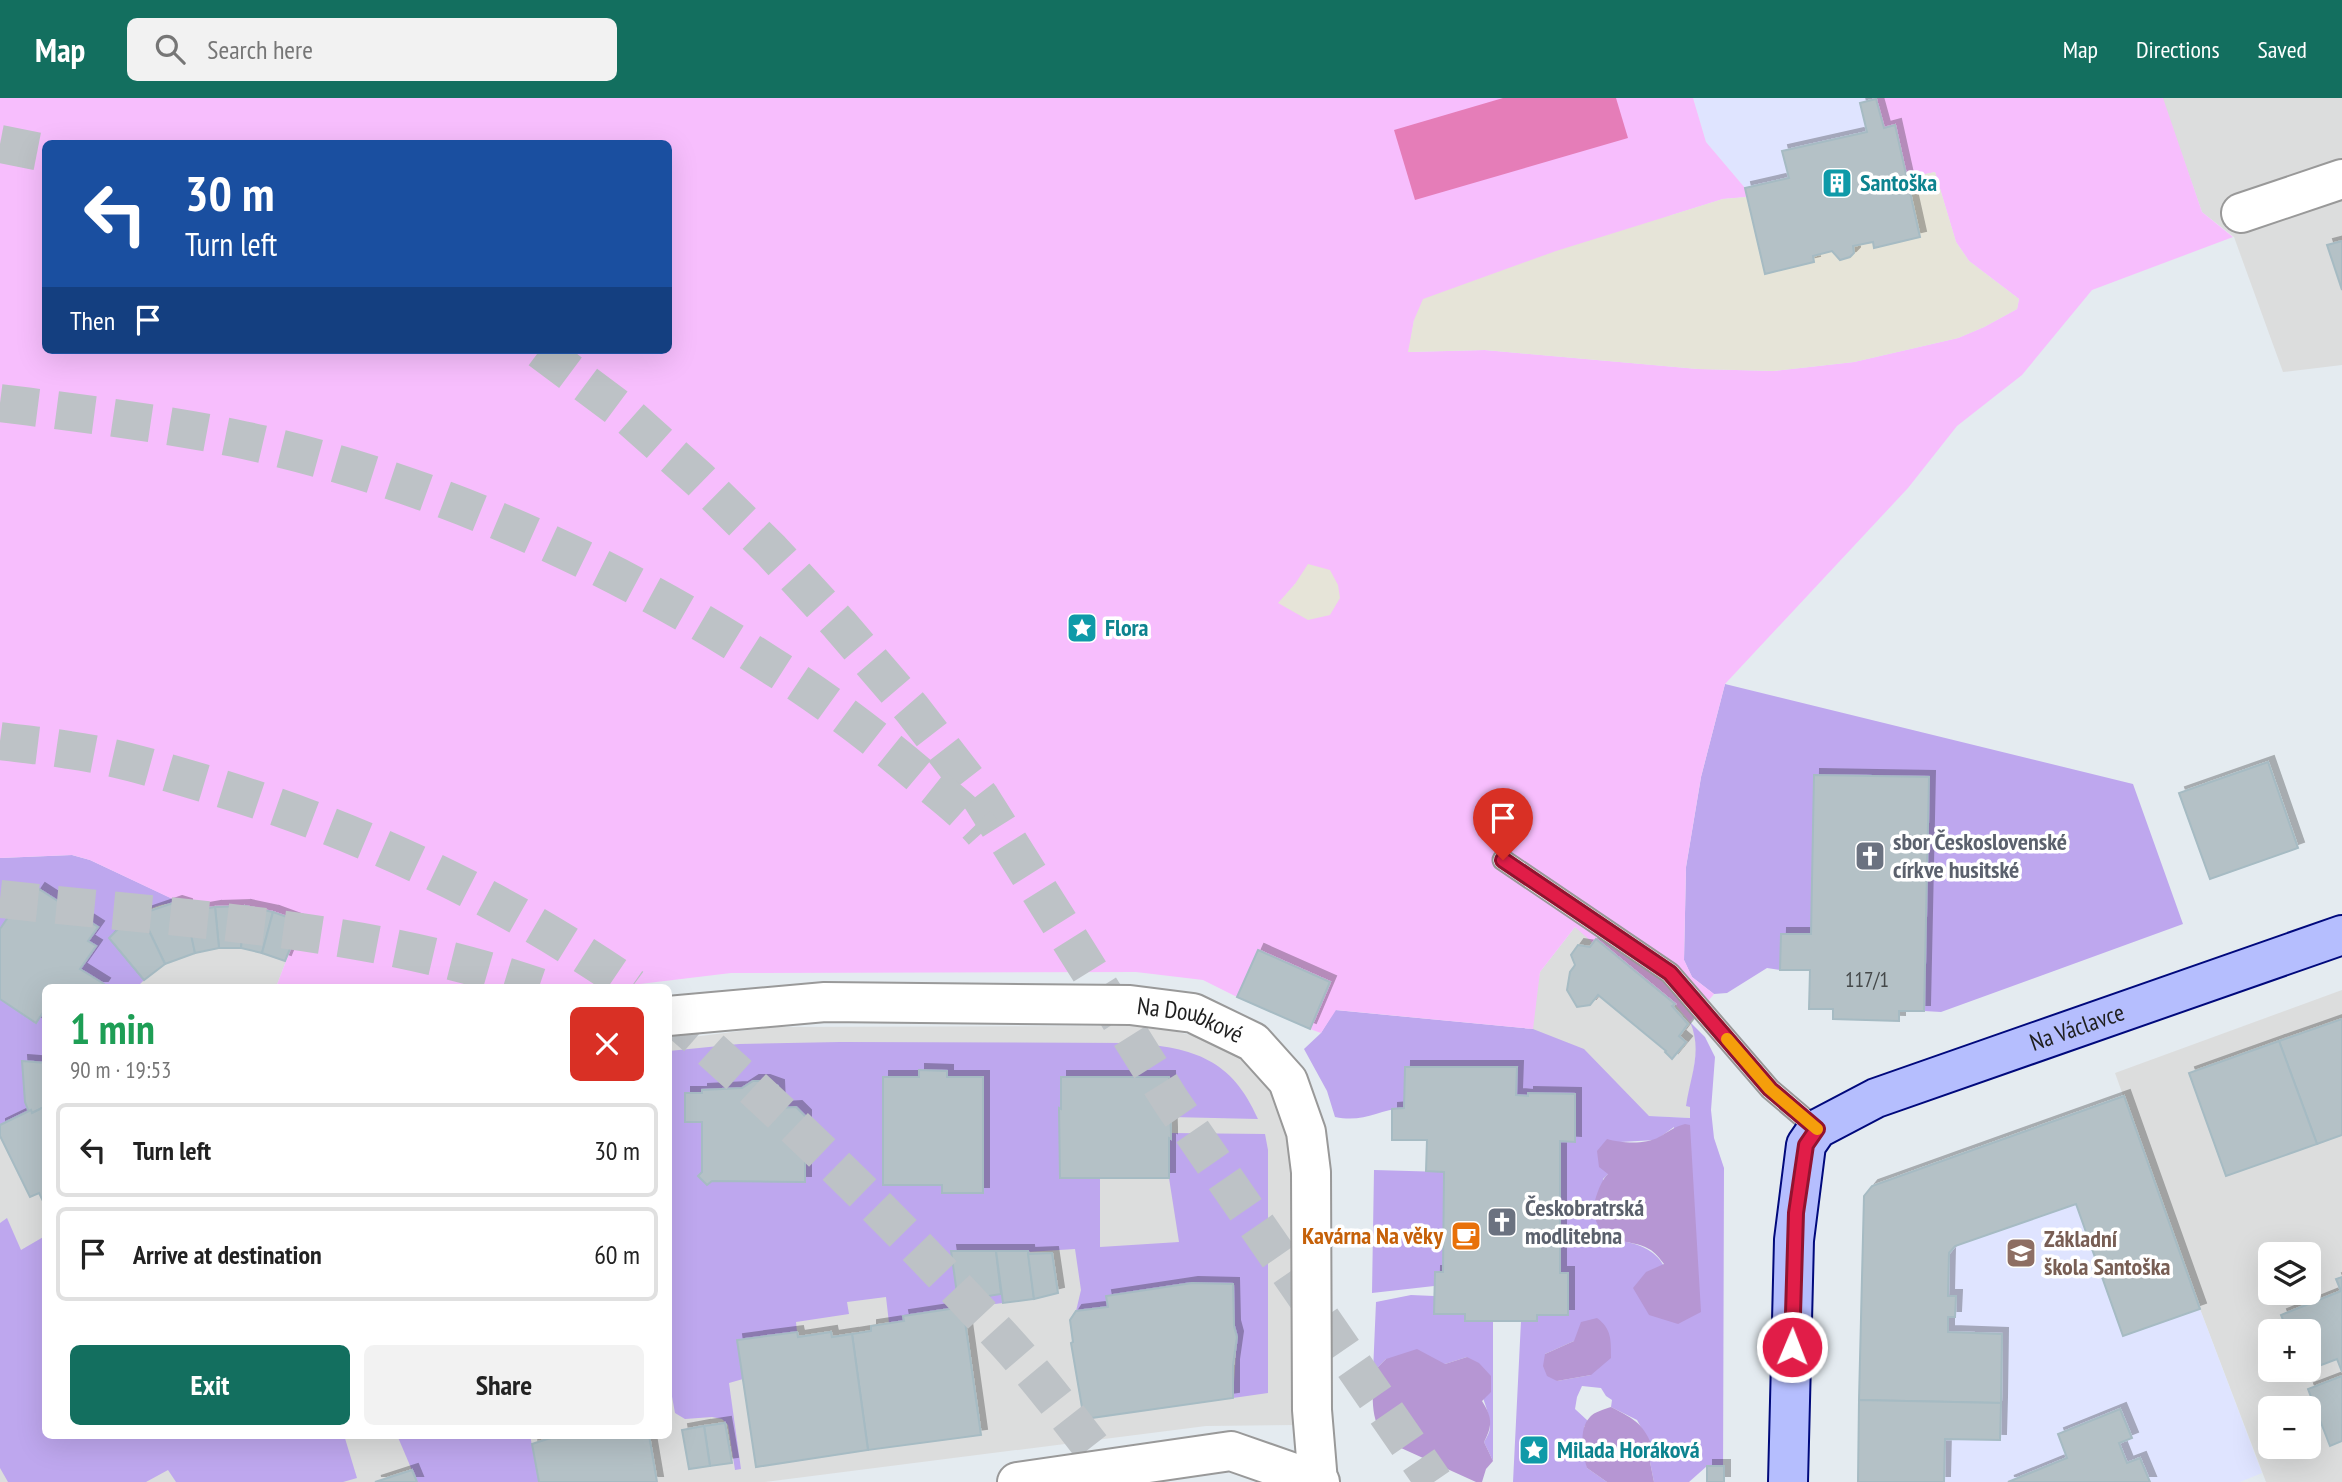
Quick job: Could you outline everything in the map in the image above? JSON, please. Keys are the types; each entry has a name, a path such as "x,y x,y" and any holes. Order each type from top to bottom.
{"street":[{"path":"2241,214 2342,179"},
{"name":"Na Václavce","path":"1817,1129 1876,1098 2342,934"},
{"name":"Na Doubkové","path":"672,1016 825,1002 1130,1005 1193,1013 1253,1042 1288,1081 1306,1132 1311,1172 1312,1410 1319,1482"},
{"path":"1788,1482 1796,1213 1806,1145 1817,1129"},
{"path":"1017,1482 1231,1451 1319,1482"}],"lane":[{"path":"1503,860 1670,973 1770,1089 1817,1129"}],"shaded area":[{"name":"Santoška","path":"0,98 1693,98 1706,142 1745,188 1747,197 1723,199 1672,215 1414,320 1409,352 1485,350 1698,369 1774,371 1854,362 1958,338 2017,309 2019,299 1969,261 1956,242 1935,172 1907,178 1894,125 1884,128 1876,99 1879,98 2163,98 2202,212 2233,237 2092,290 2022,375 1957,426 1908,488 1725,684 1701,777 1686,867 1684,960 1692,977 1714,994 1690,1022 1675,1004 1596,939 1593,943 1575,927 1540,972 1533,1029 1336,1010 1321,1033 1310,1029 1330,982 1258,950 1237,997 1203,980 1136,972 731,973 640,984 277,984 301,922 244,908 186,912 185,905 90,860 72,855 0,858","holes":["1295,584 1330,615 1279,603"]},
{"path":"1503,98 1616,98 1628,138 1415,200 1394,130"},
{"name":"Santoška","path":"1693,98 1877,98 1895,125 1920,237 1854,253 1840,260 1835,256 1813,256 1814,262 1765,274 1745,188 1706,142"},
{"path":"2162,98 2342,98 2342,365 2283,372 2234,237 2202,212"},
{"path":"1935,172 1956,242 1969,261 2019,299 2017,309 1958,338 1854,362 1774,371 1698,369 1485,350 1408,352 1414,320 1423,299 1556,251 1723,199 1747,197 1814,262 1813,256 1832,251 1840,260 1850,257 1854,253 1853,246 1873,242 1875,248 1920,237 1907,178"},
{"path":"1308,564 1330,570 1338,585 1340,598 1330,615 1308,620 1278,603"},
{"path":"1725,684 2133,784 2183,924 1941,1012 1924,1011 1929,778 1814,775 1811,934 1781,934 1780,970 1767,968 1727,993 1714,994 1692,977 1684,960 1686,867 1701,777"},
{"path":"72,855 90,860 186,905 176,903 155,907 125,924 109,938 144,980 140,984 104,984 80,969 95,946 88,941 97,927 39,889 23,913 15,907 0,929 0,858"},
{"path":"0,858 186,905 187,912 245,906 301,922 277,984 42,984 42,1439 672,1439 672,1040 771,1027 1151,1026 1217,1041 1264,1077 1293,1138 1296,1425 1206,1426 765,1482 0,1482"},
{"path":"1575,927 1596,939 1675,1004 1690,1022 1696,1035 1696,1053 1690,1118 1649,1116 1525,1046 1540,972"},
{"path":"2342,990 2342,1482 2266,1482 2115,1073"},
{"path":"0,999 36,1023 42,1014 42,1063 22,1062 25,1102 29,1112 0,1125"},
{"path":"1335,1010 1533,1029 1584,1049 1649,1116 1690,1118 1690,1107 1686,1106 1696,1054 1690,1022 1705,1037 1715,1057 1711,1110 1714,1138 1724,1168 1723,1482 1707,1466 1689,1482 1654,1482 1650,1462 1654,1450 1637,1420 1611,1407 1612,1400 1601,1388 1582,1386 1575,1409 1588,1421 1584,1427 1587,1468 1607,1482 1513,1482 1521,1321 1537,1321 1537,1315 1568,1315 1560,1273 1560,1141 1575,1141 1575,1095 1516,1095 1517,1067 1405,1067 1404,1108 1362,1117 1335,1117 1327,1091 1304,1049 1321,1033","holes":["1674,1127 1678,1324 1665,1267 1648,1250 1616,1240 1603,1179 1609,1173 1620,1142 1656,1140","1574,1341 1591,1375 1557,1381 1545,1354"]},
{"path":"840,1042 1133,1043 1193,1053 1209,1060 1236,1083 1258,1119 1171,1117 1171,1112 1061,1077 1061,1178 1100,1178 1100,1247 1179,1242 1169,1178 1171,1133 1265,1134 1268,1150 1268,1393 1233,1398 1237,1337 1234,1326 1233,1284 1192,1283 1108,1307 1076,1311 1081,1290 1075,1249 1027,1252 1034,1299 903,1316 904,1321 889,1323 886,1297 847,1302 849,1314 796,1322 797,1332 738,1340 743,1379 729,1383 741,1469 735,1470 728,1425 722,1419 712,1417 685,1419 675,1413 672,1396 672,1051 739,1044","holes":["919,1070 946,1071 947,1077 983,1078 983,1193 943,1193 942,1185 883,1185 883,1077 919,1077","753,1081 764,1081 778,1086 779,1108 796,1107 707,1185 698,1176 702,1172 702,1122 685,1122 685,1093 743,1088"]},
{"name":"Základní škola Santoška","path":"2124,1096 2262,1473 2240,1482 1859,1482 1864,1196 1872,1186"},
{"path":"1685,1124 1690,1125 1701,1312 1678,1324 1649,1315 1633,1288 1646,1272 1664,1264 1645,1247 1605,1234 1597,1223 1594,1204 1598,1190 1608,1174 1599,1167 1597,1151 1607,1139 1647,1141"},
{"path":"1374,1170 1444,1172 1443,1272 1435,1272 1434,1286 1372,1293"},
{"path":"7,1218 21,1250 42,1238 42,1439 345,1439 357,1478 343,1482 176,1482 168,1470 146,1482 8,1482 0,1468 0,1223"},
{"path":"1411,1295 1434,1296 1434,1314 1465,1314 1466,1321 1493,1321 1493,1461 1484,1442 1490,1429 1488,1412 1467,1357 1445,1364 1386,1359 1373,1372 1376,1302"},
{"path":"1597,1318 1608,1331 1611,1358 1591,1375 1557,1381 1547,1376 1543,1366 1545,1354 1574,1341 1581,1322"},
{"path":"1417,1349 1445,1364 1467,1357 1479,1363 1491,1376 1491,1392 1482,1401 1490,1421 1484,1442 1493,1461 1486,1469 1482,1482 1476,1482 1390,1443 1378,1428 1373,1401 1373,1372 1386,1359"},
{"path":"1611,1407 1633,1419 1646,1434 1654,1450 1650,1462 1654,1482 1607,1482 1587,1468 1582,1442 1586,1422 1594,1414"},
{"path":"399,1439 531,1439 539,1482 417,1482"}],"building":[{"name":"Santoška","path":"1876,99 1884,128 1895,125 1920,237 1874,248 1873,242 1853,246 1854,253 1840,260 1832,251 1813,256 1814,262 1765,274 1745,188 1789,178 1782,151 1867,132 1860,103"},
{"path":"2342,241 2342,290 2327,245"},
{"path":"2268,762 2298,848 2210,879 2179,793"},
{"name":"sbor Československé církve husitské","path":"1814,775 1929,777 1924,1011 1899,1011 1899,1021 1833,1019 1833,1009 1809,1009 1810,970 1780,970 1781,934 1811,934"},
{"path":"39,889 98,927 88,941 96,946 80,969 104,984 42,984 42,1014 36,1023 0,999 0,929 15,907 23,913"},
{"path":"176,902 186,905 195,953 165,964 141,914"},
{"path":"245,906 241,948 219,948 215,907"},
{"path":"245,906 273,912 262,953 241,948"},
{"path":"215,907 219,948 195,953 186,912"},
{"path":"273,912 301,922 285,961 262,953"},
{"path":"141,914 165,964 144,980 109,938 120,927"},
{"path":"1596,939 1675,1004 1672,1006 1688,1024 1679,1036 1686,1042 1672,1059 1666,1051 1598,995 1590,1005 1577,1007 1567,990 1570,972 1575,965 1571,955 1578,945 1590,947"},
{"path":"1258,950 1330,982 1310,1029 1237,997"},
{"path":"2342,1019 2342,1135 2317,1144 2279,1041"},
{"path":"2279,1041 2317,1144 2226,1176 2189,1073"},
{"path":"22,1061 42,1063 42,1108 29,1112 25,1102"},
{"name":"Českobratrská modlitebna","path":"1405,1067 1517,1067 1516,1095 1575,1094 1575,1142 1560,1141 1560,1273 1568,1273 1568,1315 1537,1315 1537,1321 1465,1321 1465,1314 1434,1314 1435,1272 1443,1272 1444,1172 1426,1171 1427,1140 1392,1140 1392,1109 1404,1108"},
{"path":"919,1070 947,1071 947,1077 983,1077 983,1193 942,1193 942,1185 883,1185 883,1077 919,1077"},
{"path":"1061,1077 1169,1077 1169,1178 1060,1178"},
{"path":"753,1081 764,1081 778,1086 779,1108 796,1107 805,1116 805,1182 712,1181 707,1185 698,1176 702,1172 702,1122 685,1122 685,1093 742,1088"},
{"path":"2124,1096 2200,1309 2123,1336 2076,1204 1955,1246 1949,1253 1948,1296 1956,1296 1955,1317 1948,1317 1948,1332 2002,1334 2001,1403 1859,1400 1864,1196 1872,1186"},
{"path":"42,1108 42,1199 39,1193 30,1197 0,1136 0,1125 31,1110 32,1113"},
{"path":"951,1251 996,1251 1001,1294 958,1301"},
{"path":"996,1251 1028,1251 1034,1299 1003,1303"},
{"path":"1052,1253 1058,1293 1034,1299 1028,1254"},
{"path":"2342,1277 2342,1372 2337,1359 2321,1365 2321,1319 2283,1319 2281,1315 2306,1305 2321,1305 2321,1299 2341,1291 2336,1279"},
{"path":"1192,1283 1233,1284 1234,1326 1237,1337 1233,1365 1233,1398 1084,1419 1071,1343 1070,1320 1076,1311 1108,1307 1106,1296"},
{"path":"963,1307 981,1435 868,1450 852,1334 871,1331 871,1326 904,1321 903,1316"},
{"path":"797,1332 798,1337 831,1332 832,1337 852,1334 868,1450 756,1467 737,1340"},
{"path":"2342,1376 2342,1441 2330,1446 2321,1423 2321,1396 2311,1396 2308,1389"},
{"path":"1859,1400 2001,1403 2000,1440 1945,1439 1944,1482 1858,1482"},
{"path":"2120,1409 2132,1438 2119,1443 2127,1463 2140,1458 2150,1482 2008,1482 2067,1458 2058,1434"},
{"path":"725,1423 732,1463 710,1466 704,1426"},
{"path":"704,1426 710,1466 689,1469 682,1430"},
{"path":"548,1439 650,1439 657,1482 539,1482 532,1444"},
{"path":"1707,1466 1724,1466 1724,1482 1707,1482"},
{"path":"412,1470 417,1482 375,1482"}],"tunnel":[{"path":"0,144 42,152"},
{"path":"545,354 626,414 700,480 771,550 912,709 981,798 1171,1101 1434,1482"},
{"path":"0,403 176,427 305,455 376,476 513,527 646,591 710,627 792,679 889,750 956,805 983,832"},
{"path":"0,741 52,747 136,764 260,801 316,821 371,843 479,894 531,923 627,984"},
{"path":"0,899 204,920 340,938 474,967 529,984"},
{"path":"672,1016 799,1131 925,1256 1021,1359 1119,1482"}],"slow traffic":[{"path":"1727,1039 1770,1089 1817,1129"}],"place":[{"name":"Santoška","path":"1837,183"},
{"name":"Flora","path":"1082,628"},
{"name":"sbor Československé církve husitské","path":"1870,856"},
{"name":"Českobratrská modlitebna","path":"1502,1222"},
{"name":"Kavárna Na věky","path":"1466,1236"},
{"name":"Základní škola Santoška","path":"2021,1253"},
{"name":"Milada Horáková","path":"1534,1450"}],"route":[{"path":"1503,860 1670,973 1770,1089 1817,1129 1806,1145 1796,1213 1792,1347"}]}
